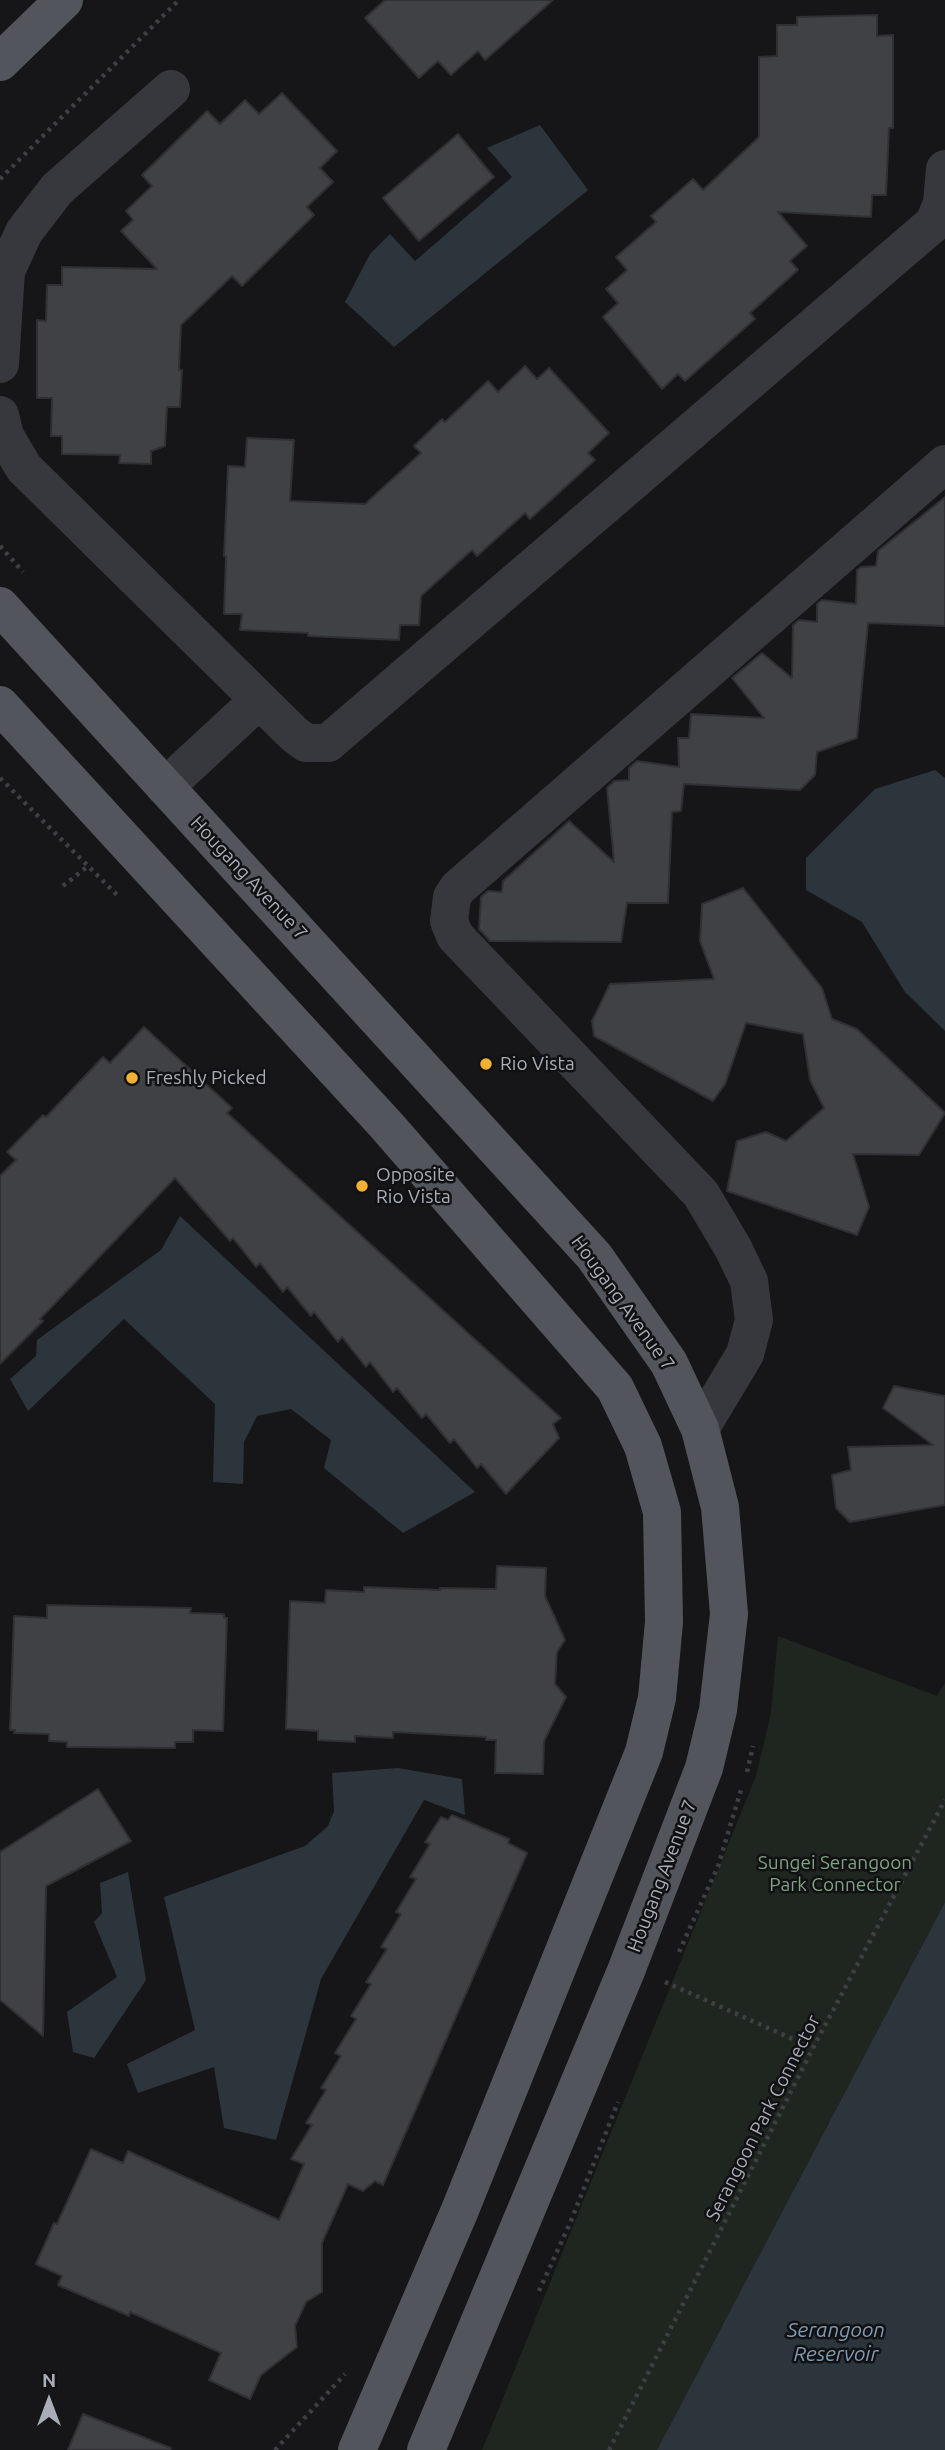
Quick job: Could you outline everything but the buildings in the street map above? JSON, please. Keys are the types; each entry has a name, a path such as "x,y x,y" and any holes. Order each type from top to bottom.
{"main road":[{"path":"0,62 64,0"},
{"name":"Hougang Avenue 7","path":"0,606 594,1256 669,1363 700,1429 720,1507 729,1615 712,1738 704,1768 626,1971 426,2450"},
{"path":"0,705 387,1126 615,1388 643,1446 662,1512 664,1622 657,1698 644,1752 460,2210 357,2450"}],"lane":[{"path":"0,364 6,271 24,232 57,189 171,89"},
{"path":"0,415 5,436 24,468 306,744 328,744 934,223 942,203 945,169"},
{"path":"700,1429 745,1353 754,1320 749,1281 701,1194 455,936 449,921 452,897 458,888 945,464"},
{"path":"165,787 259,700"}],"path":[{"path":"0,179 179,0"},
{"path":"63,886 88,866"},
{"name":"Serangoon Park Connector","path":"609,2450 813,2048 945,1800"},
{"path":"665,1982 813,2048"},
{"path":"275,2450 347,2371"}],"green space":[{"name":"Sungei Serangoon Park Connector","path":"778,1636 937,1696 945,1683 945,1902 657,2450 482,2450 756,1776 771,1713"}],"water":[{"path":"540,125 588,190 394,347 345,302 370,254 390,234 415,261 512,177 487,148"},
{"path":"935,770 945,778 945,1031 905,992 862,922 806,890 806,858 875,789"},
{"path":"180,1216 475,1492 403,1533 324,1468 331,1440 291,1409 257,1416 244,1442 243,1484 213,1482 215,1404 124,1319 28,1411 10,1379 36,1356 37,1340 161,1250"},
{"path":"398,1768 462,1779 465,1815 424,1800 321,1979 276,2140 224,2128 214,2067 138,2093 127,2064 195,2030 164,1897 305,1846 328,1826 334,1811 332,1773"},
{"path":"128,1872 146,1980 94,2058 73,2052 67,2012 117,1977 94,1922 102,1913 100,1883"},
{"name":"Serangoon Reservoir","path":"945,1902 945,2450 657,2450 740,2292"}],"place":[{"name":"Rio Vista","path":"486,1064"},
{"name":"Freshly Picked","path":"132,1078"},
{"name":"Opposite Rio Vista","path":"362,1186"}]}
